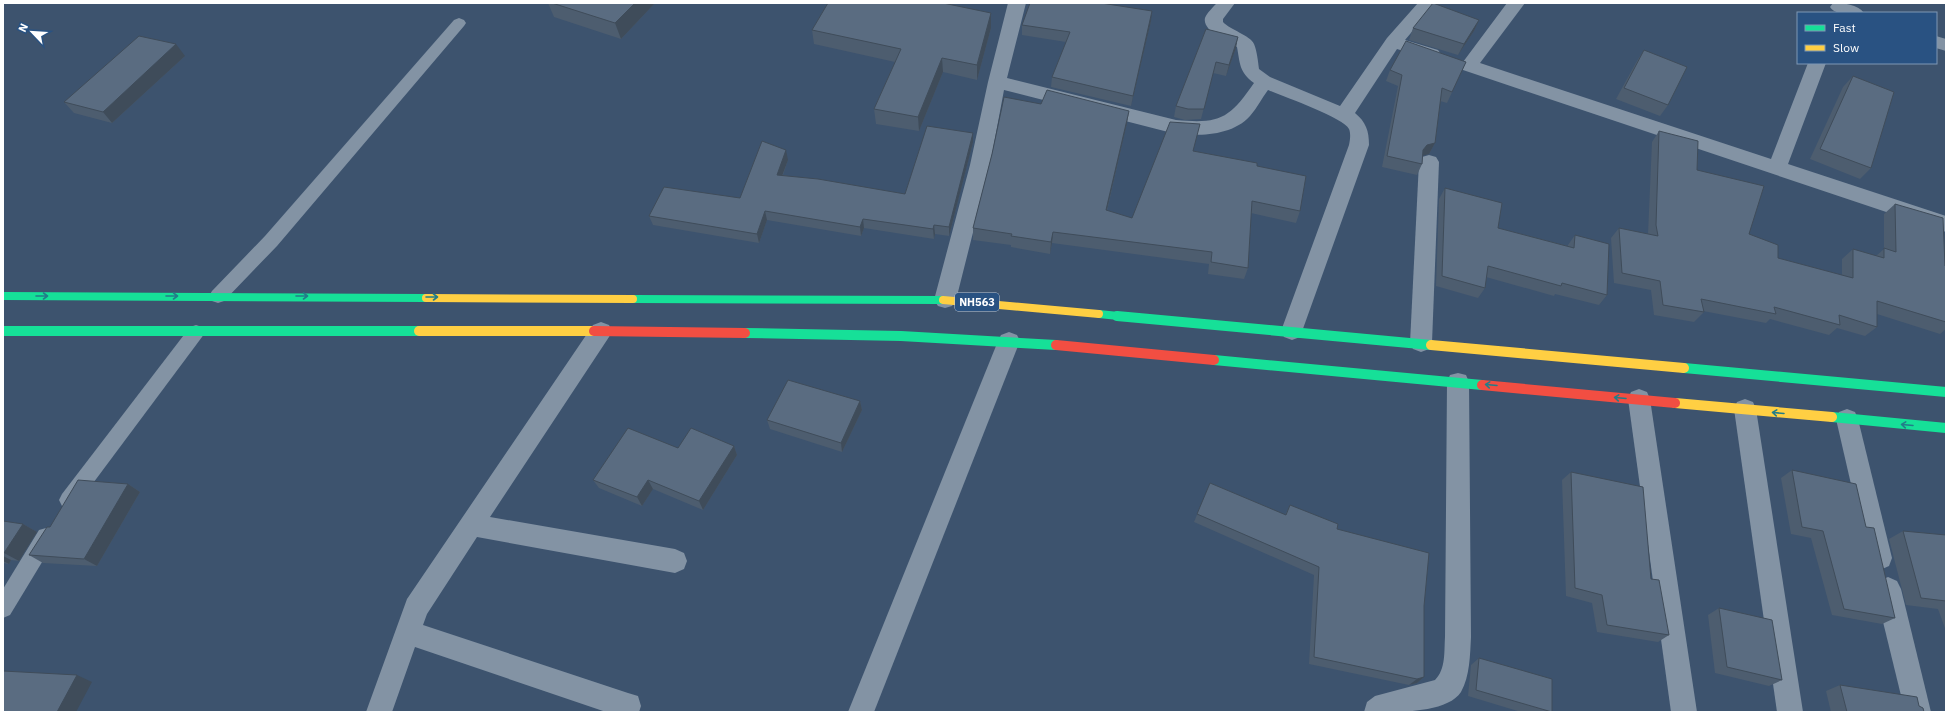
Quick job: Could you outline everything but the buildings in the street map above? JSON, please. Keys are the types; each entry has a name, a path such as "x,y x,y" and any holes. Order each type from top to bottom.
{"highway":[{"name":"NH563","path":"3,296 945,300 1946,392"},
{"path":"3,331 196,332 601,330 852,334 1009,341 1946,428"}],"street":[{"path":"945,300 980,165 997,82 1017,3"},
{"path":"1226,3 1214,18 1216,26 1245,44 1251,72 1264,81 1344,115 1356,123 1360,132 1358,145 1292,331"},
{"path":"1344,115 1393,42 1427,3"},
{"path":"1458,63 1516,3"},
{"path":"1840,8 1852,12"},
{"path":"1393,42 1946,224"},
{"path":"1776,167 1817,64"},
{"path":"997,82 1176,127 1201,129 1227,123 1242,113 1264,81"},
{"path":"1421,343 1429,162"},
{"path":"379,712 406,632 416,608 601,330"},
{"path":"861,712 1009,341"},
{"path":"1377,712 1385,706 1442,691 1451,684 1456,667 1458,637 1458,382"},
{"path":"1639,399 1684,712"},
{"path":"1746,410 1790,712"},
{"path":"1847,419 1918,712"},
{"path":"470,526 675,561"},
{"path":"406,632 628,706"}],"lane":[{"path":"218,296 271,241 459,22"},
{"path":"3,608 69,500 196,332"}],"traffic: fast":[{"path":"3,296 426,298"},
{"path":"633,299 943,300"},
{"path":"1099,314 1431,345"},
{"path":"3,331 419,331"},
{"path":"745,333 979,339 1056,345"},
{"path":"1214,360 1482,385"},
{"path":"1684,368 1946,392"},
{"path":"1832,417 1946,428"}],"traffic: slow":[{"path":"426,298 633,299"},
{"path":"943,300 1099,314"},
{"path":"419,331 594,331"},
{"path":"1431,345 1684,368"},
{"path":"1675,403 1832,417"}],"traffic: jam":[{"path":"594,331 745,333"},
{"path":"1056,345 1214,360"},
{"path":"1482,385 1675,403"}]}
